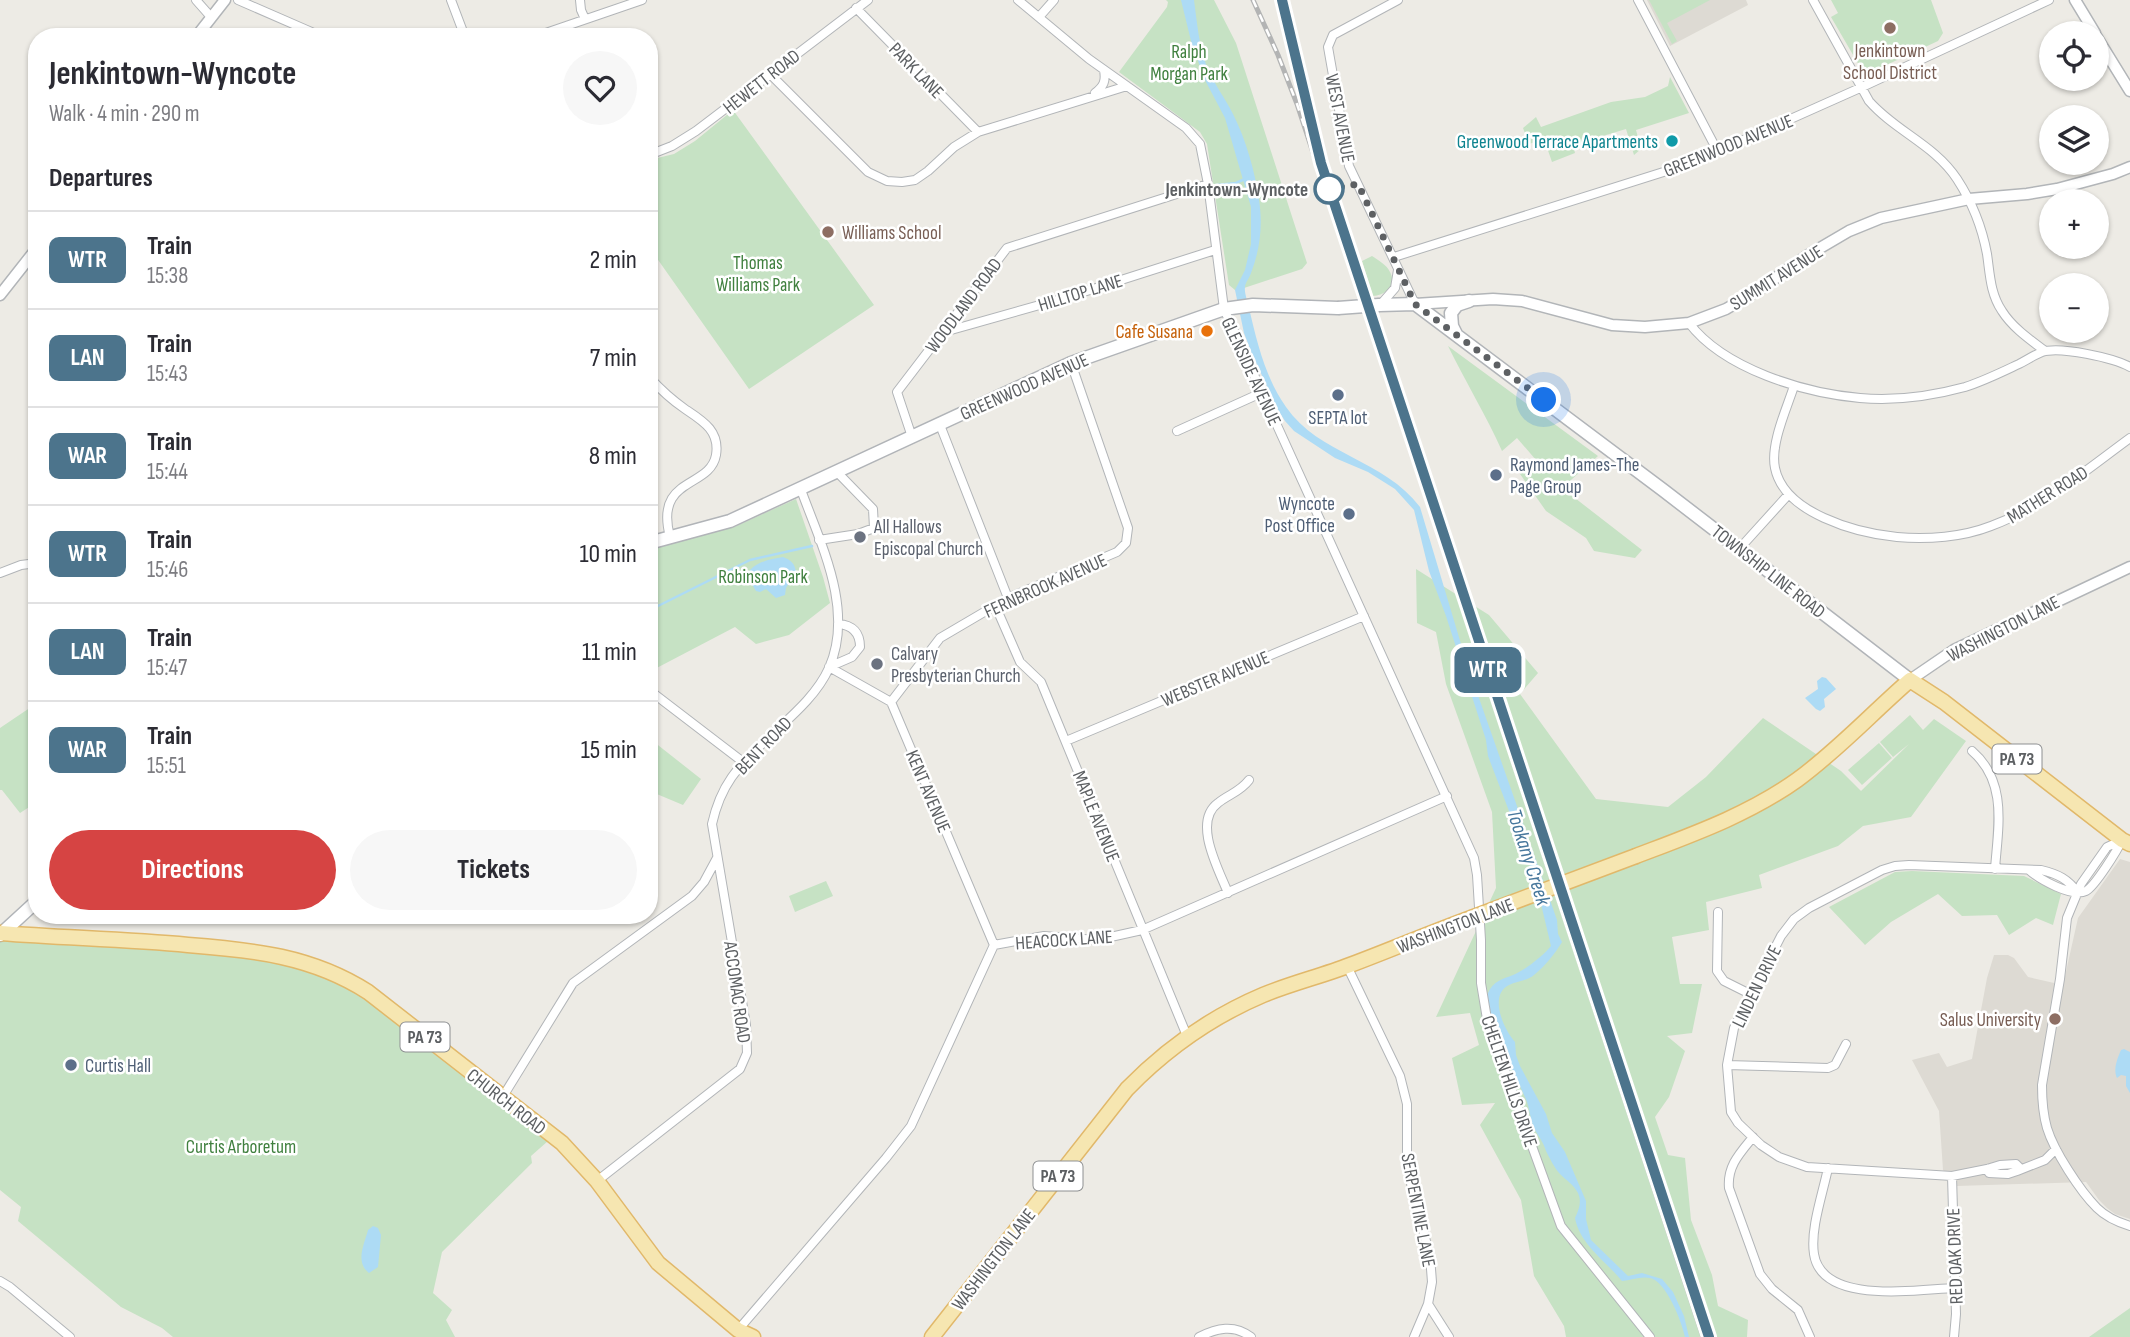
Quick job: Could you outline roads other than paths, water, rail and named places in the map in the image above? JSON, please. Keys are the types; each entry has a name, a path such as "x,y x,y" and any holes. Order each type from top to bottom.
{"main road":[{"path":"1457,334 1452,326 1451,313 1457,305 1469,301"},
{"name":"GREENWOOD AVENUE","path":"658,540 730,521 1071,363 1230,308 1253,305 1338,308 1415,304"},
{"name":"TOWNSHIP LINE ROAD","path":"1415,304 2126,842 2130,857"},
{"name":"WASHINGTON LANE","path":"932,1337 1127,1089 1148,1067 1187,1036 1231,1010 1264,995 1696,833 1749,809 1797,780 1910,680"},
{"path":"1889,698 1917,695 1936,697"},
{"path":"1,934 28,909"},
{"name":"CHURCH ROAD","path":"1,934 132,940 255,951 317,966 345,977 562,1143 597,1181 658,1263 738,1330 753,1337"}],"street":[{"path":"195,0 211,17"},
{"path":"203,28 225,0"},
{"path":"238,0 302,28"},
{"path":"451,0 462,28"},
{"path":"580,0 585,19"},
{"path":"560,28 642,0"},
{"name":"HEWETT ROAD","path":"658,151 696,131 869,0"},
{"name":"GLENSIDE AVENUE","path":"1018,0 1104,70 1186,128 1197,139 1203,151 1215,250 1230,308 1261,393 1447,796"},
{"path":"1039,18 1054,0"},
{"name":"WEST AVENUE","path":"1398,0 1333,35 1328,47 1349,166 1415,304"},
{"path":"1638,0 1718,152"},
{"path":"1813,0 1860,88 1882,115 1942,160 1955,176 1969,199 1981,230 1990,285 2000,308 2010,322 2045,351"},
{"name":"GREENWOOD AVENUE","path":"1394,257 1718,152 2049,0"},
{"path":"2075,0 2088,21"},
{"name":"PARK LANE","path":"856,8 978,132"},
{"path":"2109,56 2130,91"},
{"path":"1090,97 1101,88 1105,77 1104,70"},
{"path":"769,74 868,172 883,180 902,182 915,180 929,171 954,147 978,132 1127,86"},
{"name":"SUMMIT AVENUE","path":"1415,304 1493,299 1521,301 1612,325 1644,327 1689,323 1726,309 1760,289 1802,258 1849,231 1891,216 1969,199 2057,189 2130,167"},
{"name":"WOODLAND ROAD","path":"912,437 897,392 1007,248 1208,184"},
{"name":"HILLTOP LANE","path":"944,332 1068,297 1215,250"},
{"path":"0,295 28,259"},
{"path":"1379,305 1395,288 1398,268"},
{"path":"1689,323 1695,331 1755,371 1794,386 1861,398 1935,394 1967,386 2045,351 2108,358 2130,367"},
{"name":"FERNBROOK AVENUE","path":"891,702 940,638 1008,598 1118,552 1126,543 1128,528 1071,363"},
{"path":"658,386 705,422 716,441 716,456 712,467 678,491 669,504 667,521 670,537"},
{"path":"1740,548 1788,495 1776,474 1773,458 1794,386"},
{"path":"1177,430 1261,393"},
{"path":"940,425 1008,598"},
{"name":"MATHER ROAD","path":"1788,495 1833,522 1881,535 1899,538 1934,537 1969,532 2014,517 2039,503 2130,438"},
{"path":"819,540 874,528 873,509 836,471"},
{"name":"BENT ROAD","path":"717,858 712,824 718,800 730,779 743,762 808,700 829,667 838,624 833,580 800,487"},
{"path":"0,573 28,564"},
{"name":"WASHINGTON LANE","path":"1910,680 1954,650 2130,567"},
{"name":"MAPLE AVENUE","path":"995,605 1020,662 1041,682 1187,1036"},
{"name":"WEBSTER AVENUE","path":"1066,741 1364,616"},
{"path":"829,667 852,657 860,647 860,635 857,631 838,624"},
{"path":"829,667 891,702"},
{"path":"658,697 743,762"},
{"name":"KENT AVENUE","path":"891,702 994,945"},
{"path":"1972,751 1987,768 1998,792 1995,869"},
{"path":"1228,892 1209,845 1207,823 1216,804 1236,794 1249,780"},
{"name":"HEACOCK LANE","path":"738,1330 911,1126 994,945 1044,936 1097,940 1142,930 1447,796"},
{"name":"CHELTEN HILLS DRIVE","path":"1447,796 1474,858 1476,869 1480,983 1488,1025 1561,1226 1650,1337"},
{"path":"2126,842 2107,847 2081,884 2067,918 2060,979 2042,1085 2045,1118 2056,1149 2097,1208 2113,1220 2130,1226"},
{"path":"658,920 692,895 704,881 717,858"},
{"name":"ACCOMAC ROAD","path":"597,1181 740,1069 747,1053 746,1025 717,858"},
{"name":"LINDEN DRIVE","path":"2056,1149 2045,1160 2020,1168 2015,1164 2000,1165 1952,1176 1807,1167 1779,1157 1738,1123 1728,1101 1727,1065 1734,1028 1784,931 1809,908 1882,870 1904,865 2029,870 2066,891 2078,893"},
{"path":"1718,912 1717,971 1724,981 1750,994"},
{"path":"502,1097 573,983 653,924"},
{"name":"SERPENTINE LANE","path":"1347,966 1400,1076 1406,1104 1412,1189 1430,1256 1432,1282 1428,1304 1414,1337"},
{"path":"1727,1065 1828,1068 1835,1065 1846,1044"},
{"path":"1753,1137 1731,1167 1728,1176 1729,1188 1760,1274 1798,1310 1810,1337"},
{"path":"1828,1168 1814,1244 1815,1260 1827,1276 1840,1285 1863,1291 1955,1288"},
{"name":"RED OAK DRIVE","path":"1952,1176 1954,1337"},
{"path":"0,1281 70,1337"},
{"path":"1428,1304 1449,1337"},
{"path":"1199,1337 1218,1328 1233,1328 1251,1337"}],"water":[{"name":"Tookany Creek","path":"1181,0 1194,0 1204,59 1238,124 1255,178 1261,219 1260,237 1245,289 1267,371 1279,396 1300,423 1333,447 1389,478 1420,507 1467,664 1557,920 1558,934 1562,942 1553,956 1531,977 1509,985 1500,996 1500,1013 1515,1042 1520,1066 1546,1114 1552,1133 1565,1152 1586,1201 1586,1219 1591,1240 1628,1276 1642,1273 1662,1279 1673,1292 1684,1316 1689,1337 1685,1337 1681,1322 1662,1286 1643,1277 1622,1281 1582,1236 1575,1218 1580,1202 1578,1193 1556,1169 1534,1128 1527,1101 1501,1045 1487,1002 1490,989 1499,981 1528,966 1551,946 1535,879 1488,756 1486,740 1429,571 1414,510 1395,489 1368,472 1335,458 1294,431 1278,410 1252,354 1244,333 1235,290 1245,270 1251,244 1251,207 1225,118 1206,82 1192,45"},
{"path":"783,557 792,562 796,571 785,595 776,598 766,589 756,591 751,583 750,570 761,562"},
{"path":"1822,677 1836,689 1824,699 1825,707 1820,711 1805,698 1818,689 1817,681"},
{"path":"2124,1049 2130,1052 2130,1093 2126,1086 2126,1076 2117,1078 2115,1072 2118,1057"},
{"path":"373,1226 378,1228 381,1235 378,1267 369,1273 361,1259 368,1230"}],"waterway":[{"path":"1217,185 1236,183 1247,178"},
{"path":"658,606 750,560 812,546"}],"railway":[{"path":"1253,0 1297,104 1703,1337"},
{"path":"1282,0 1307,108"}],"train":[{"name":"WTR","path":"1282,0 1321,163 1709,1337"}],"place":[{"name":"Jenkintown School District","path":"1890,28"},
{"name":"Greenwood Terrace Apartments","path":"1672,141"},
{"name":"Jenkintown-Wyncote","path":"1329,189"},
{"name":"Williams School","path":"828,232"},
{"name":"Cafe Susana","path":"1207,331"},
{"name":"SEPTA lot","path":"1338,395"},
{"name":"Raymond James-The Page Group","path":"1496,475"},
{"name":"Wyncote Post Office","path":"1349,514"},
{"name":"All Hallows Episcopal Church","path":"860,537"},
{"name":"Calvary Presbyterian Church","path":"877,664"},
{"name":"Salus University","path":"2055,1019"},
{"name":"Curtis Hall","path":"71,1065"}],"park label":[{"name":"Ralph Morgan Park","path":"1189,62"},
{"name":"Thomas Williams Park","path":"758,273"},
{"name":"Robinson Park","path":"763,576"},
{"name":"Curtis Arboretum","path":"241,1146"}]}
